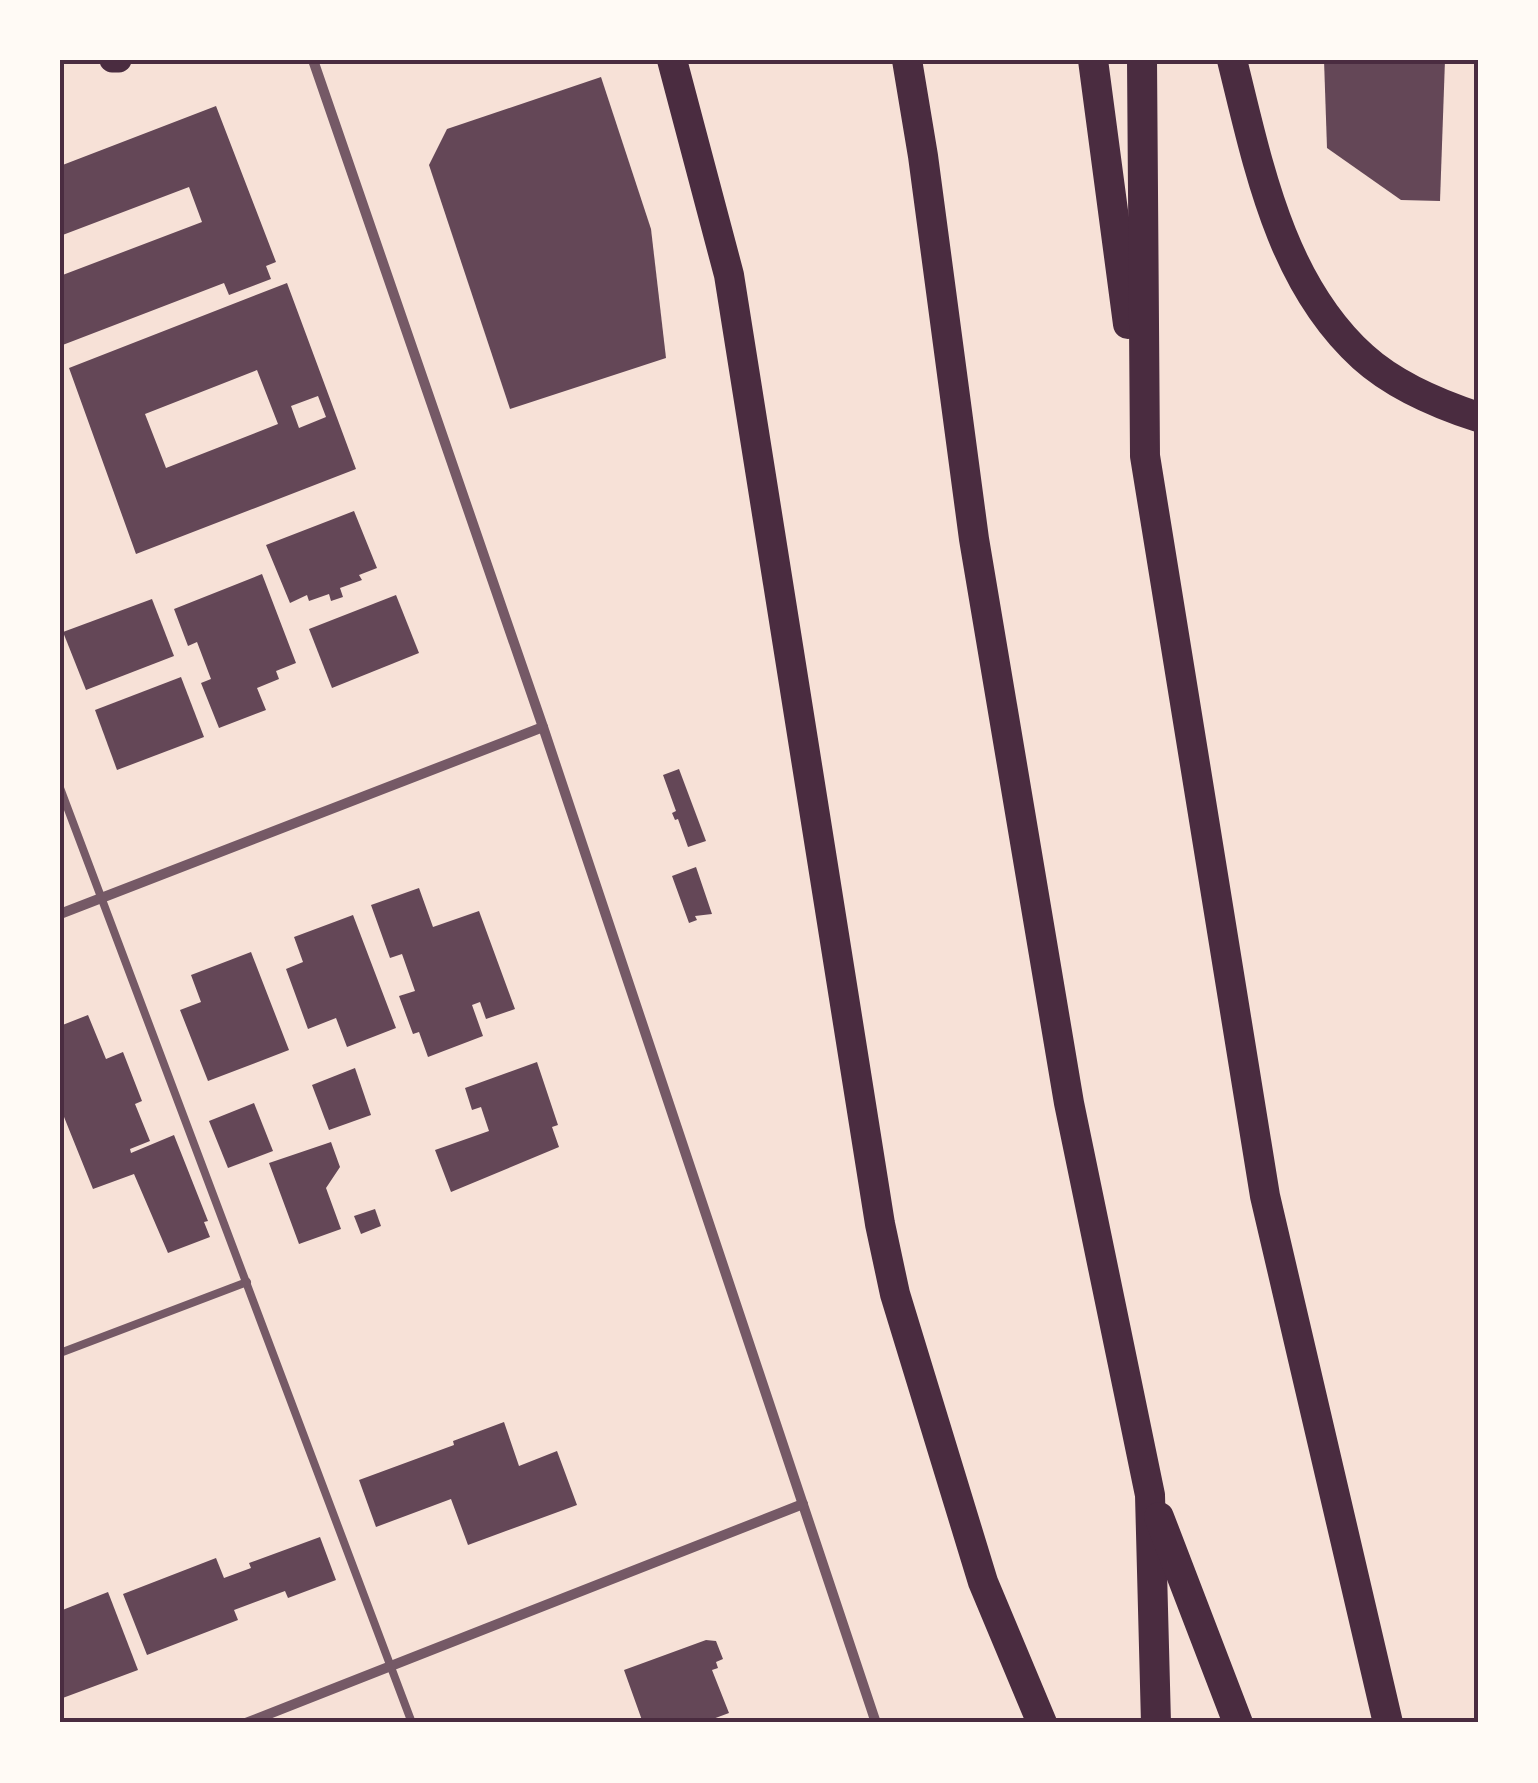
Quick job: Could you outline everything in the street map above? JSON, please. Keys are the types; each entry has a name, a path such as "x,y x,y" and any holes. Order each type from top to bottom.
{"highway":[{"path":"672,60 728,274 895,1294 983,1582 1042,1723"},
{"path":"906,60 923,156 974,538 1069,1104 1150,1495 1238,1723"},
{"path":"1093,60 1145,456 1265,1196 1388,1723"},
{"path":"1142,60 1145,456"},
{"path":"1232,60 1276,226 1322,311 1364,358 1432,401 1478,417"},
{"path":"1150,1495 1156,1723"}],"street":[{"path":"313,60 543,727 876,1723"},
{"path":"60,914 543,727"},
{"path":"246,1723 803,1504"}],"lane":[{"path":"60,788 412,1723"},
{"path":"60,1353 247,1282"}],"building":[{"path":"1324,60 1445,60 1440,201 1401,200 1327,148"},
{"path":"601,77 651,229 666,358 510,409 429,165 447,129"},
{"path":"216,106 276,262 266,266 271,279 229,295 224,283 60,346 60,276 202,222 189,187 60,236 60,166"},
{"path":"287,283 356,469 136,554 69,368","holes":["257,370 278,424 166,468 145,414","318,396 326,417 299,428 291,406"]},
{"path":"354,511 377,568 359,575 362,580 340,588 343,597 331,601 329,594 309,601 307,595 290,603 266,545"},
{"path":"262,574 296,663 276,671 279,679 257,688 266,710 219,728 201,683 211,679 197,642 188,646 174,609"},
{"path":"396,595 419,653 332,688 309,629"},
{"path":"152,599 174,656 86,690 63,632"},
{"path":"181,677 204,737 117,770 95,710"},
{"path":"679,769 706,841 688,847 672,813 676,811 663,775"},
{"path":"696,867 712,914 695,916 697,920 689,923 672,876"},
{"path":"419,888 433,927 479,911 515,1009 486,1019 480,1002 472,1005 483,1036 428,1057 419,1032 413,1034 399,996 415,991 402,954 390,958 371,905"},
{"path":"353,915 396,1028 347,1047 336,1018 308,1029 286,969 303,962 294,937"},
{"path":"251,952 289,1050 208,1081 180,1010 201,1002 191,975"},
{"path":"88,1015 106,1059 123,1052 142,1101 135,1104 150,1141 130,1149 131,1153 174,1135 208,1221 204,1222 210,1237 168,1253 134,1174 93,1189 60,1107 60,1026"},
{"path":"537,1062 558,1125 552,1127 559,1147 451,1192 435,1150 489,1131 481,1107 472,1110 465,1088"},
{"path":"355,1068 371,1115 329,1130 312,1085"},
{"path":"254,1103 273,1151 228,1168 209,1121"},
{"path":"331,1142 340,1167 326,1188 341,1229 299,1244 269,1163"},
{"path":"375,1209 381,1226 361,1234 354,1216"},
{"path":"504,1422 519,1466 557,1451 577,1505 468,1545 451,1499 376,1527 359,1480"},
{"path":"320,1537 336,1580 288,1598 285,1591 234,1610 238,1620 147,1655 123,1594 216,1558 224,1578 251,1568 249,1563"},
{"path":"108,1592 138,1670 60,1699 60,1611"},
{"path":"706,1640 716,1641 723,1659 712,1670 729,1713 702,1723 643,1723 624,1670"}]}
